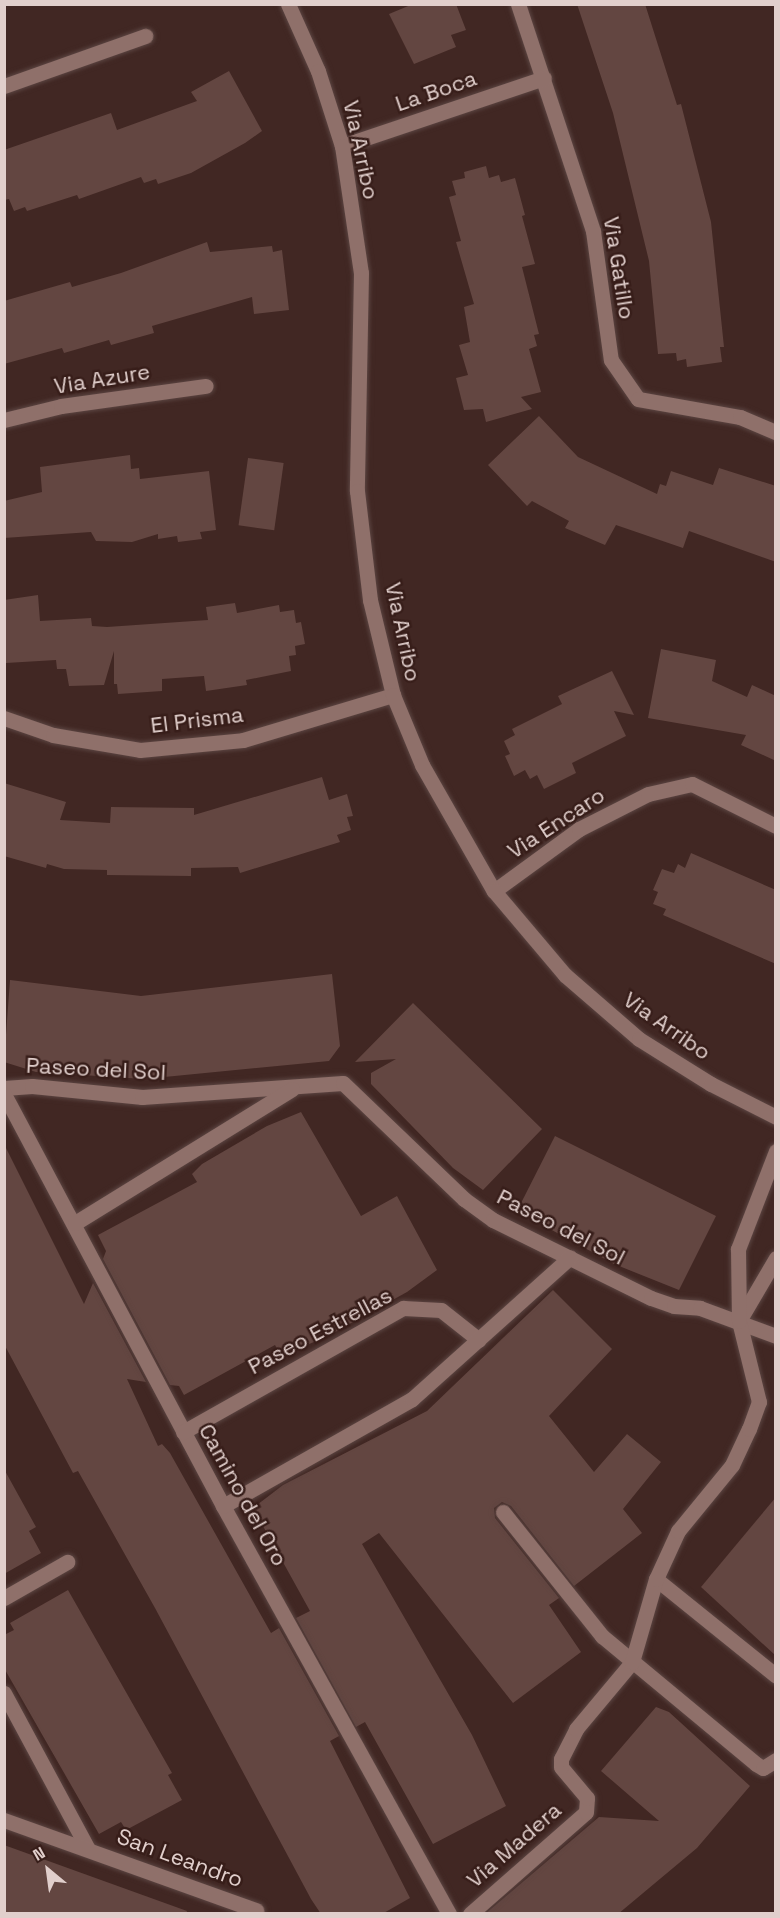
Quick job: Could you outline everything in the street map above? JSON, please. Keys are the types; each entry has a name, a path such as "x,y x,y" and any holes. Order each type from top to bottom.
{"street":[{"name":"Via Arribo","path":"288,4 318,71 342,146 361,273 357,491 370,600 393,695 422,765 494,891 565,975 639,1039 711,1084 776,1117"},
{"name":"Via Gatillo","path":"518,4 593,231 611,360 638,399 740,417 776,432"},
{"path":"4,86 145,36"},
{"name":"La Boca","path":"342,146 544,78"},
{"name":"Via Azure","path":"4,420 61,406 207,386"},
{"name":"El Prisma","path":"4,718 53,735 140,750 243,740 393,695"},
{"name":"Via Encaro","path":"494,891 579,830 648,794 692,784 776,826"},
{"name":"Paseo del Sol","path":"4,1088 32,1086 142,1097 343,1083 464,1199 493,1220 651,1298 674,1306 700,1308 776,1336"},
{"name":"Paseo del Sol","path":"75,1223 294,1087"},
{"name":"Camino del Oro","path":"4,1094 75,1223 223,1506 449,1914"},
{"name":"Via Madera","path":"470,1914 586,1812 587,1798 561,1767 561,1759 576,1730 632,1662 656,1579 678,1531 732,1465 759,1402 739,1322 738,1249 776,1150"},
{"path":"223,1506 412,1399 570,1257"},
{"path":"739,1322 776,1258"},
{"name":"Paseo Estrellas","path":"183,1432 403,1308 441,1310 479,1340"},
{"path":"503,1512 602,1636 756,1764 763,1768 776,1760"},
{"path":"4,1598 67,1562"},
{"path":"656,1579 776,1676"},
{"name":"San Leandro","path":"4,1693 88,1849"},
{"name":"San Leandro","path":"4,1820 256,1910"}],"building":[{"path":"413,4 456,4 466,30 451,35 456,47 414,64 389,14"},
{"path":"577,4 645,4 677,105 681,104 711,222 724,347 720,347 722,362 687,367 686,359 677,361 676,353 658,354 649,261 613,113"},
{"path":"229,71 262,131 245,143 191,173 158,184 156,179 144,183 141,177 79,199 77,195 27,211 25,207 14,211 9,199 4,200 4,150 111,113 117,130 197,101 191,92"},
{"path":"486,166 489,178 499,175 501,182 515,178 525,215 522,216 535,264 522,267 539,334 534,335 537,346 529,349 541,392 521,397 532,409 486,422 483,409 464,410 456,378 468,375 459,345 470,342 464,307 474,304 456,242 461,241 449,197 456,195 452,181 465,178 464,172"},
{"path":"207,242 210,252 272,246 273,252 282,250 289,310 254,314 252,297 152,326 154,333 111,345 109,340 64,353 62,348 4,364 4,301 70,282 72,287 121,273"},
{"path":"539,416 578,457 657,494 660,484 666,486 671,471 713,485 719,468 776,486 776,562 689,531 683,548 616,525 605,545 565,528 569,521 532,501 527,506 488,465"},
{"path":"130,455 131,469 139,468 140,479 209,471 216,530 200,532 202,539 178,542 177,536 158,539 158,534 132,542 96,541 91,532 4,538 4,501 42,492 40,467"},
{"path":"248,458 284,463 274,530 239,525"},
{"path":"38,595 40,621 91,618 92,626 107,627 208,620 206,607 235,603 237,613 279,605 280,612 294,610 296,623 301,622 305,644 295,646 296,655 289,656 291,671 246,680 247,685 206,691 204,676 162,679 162,691 118,694 117,684 114,684 114,651 104,685 69,686 66,669 57,669 56,660 6,663 4,600"},
{"path":"661,649 716,660 712,681 747,697 752,685 776,696 776,761 741,745 746,735 648,718"},
{"path":"612,671 634,715 614,711 626,736 572,763 576,773 544,789 537,775 530,779 525,770 514,776 505,756 510,754 504,741 515,735 512,729 562,704 558,696"},
{"path":"322,777 329,800 347,794 353,816 347,817 351,830 337,835 340,842 240,873 238,867 191,868 191,876 107,875 107,870 64,869 47,864 46,868 4,856 4,783 66,802 60,820 110,823 111,807 194,808 194,815"},
{"path":"691,853 776,890 776,964 663,915 666,909 653,904 658,892 653,890 662,869 674,873 678,864 685,868"},
{"path":"332,974 340,1046 329,1061 144,1079 36,1072 4,1062 10,980 141,996"},
{"path":"413,1003 542,1129 483,1190 453,1168 371,1084 371,1073 396,1059 355,1062"},
{"path":"301,1112 361,1216 397,1196 437,1270 407,1292 328,1336 281,1356 275,1345 184,1395 179,1386 170,1385 103,1259 106,1251 98,1235 197,1182 192,1174 202,1164 267,1126"},
{"path":"555,1136 716,1216 679,1290 614,1264 517,1211"},
{"path":"4,1144 84,1304 93,1283 146,1382 127,1379 158,1446 162,1444 170,1453 271,1633 279,1628 339,1736 330,1741 410,1898 382,1914 321,1914 311,1899 155,1608 78,1471 73,1473 4,1344"},
{"path":"553,1290 612,1349 549,1416 594,1472 627,1434 661,1462 623,1509 642,1533 574,1586 511,1506 502,1502 494,1508 495,1518 559,1598 549,1605 581,1652 513,1703 379,1533 362,1544 472,1735 506,1806 433,1844 365,1722 356,1727 296,1618 310,1611 253,1508 283,1485 427,1411"},
{"path":"4,1469 36,1527 29,1531 41,1553 4,1574"},
{"path":"776,1497 776,1656 701,1587"},
{"path":"68,1590 172,1773 168,1775 182,1800 126,1830 121,1822 99,1834 4,1668 4,1635 14,1630 10,1623"},
{"path":"656,1707 669,1712 750,1786 697,1848 618,1914 485,1914 599,1817 659,1821 601,1771"},
{"path":"4,1845 187,1911 186,1914 4,1914"}]}
